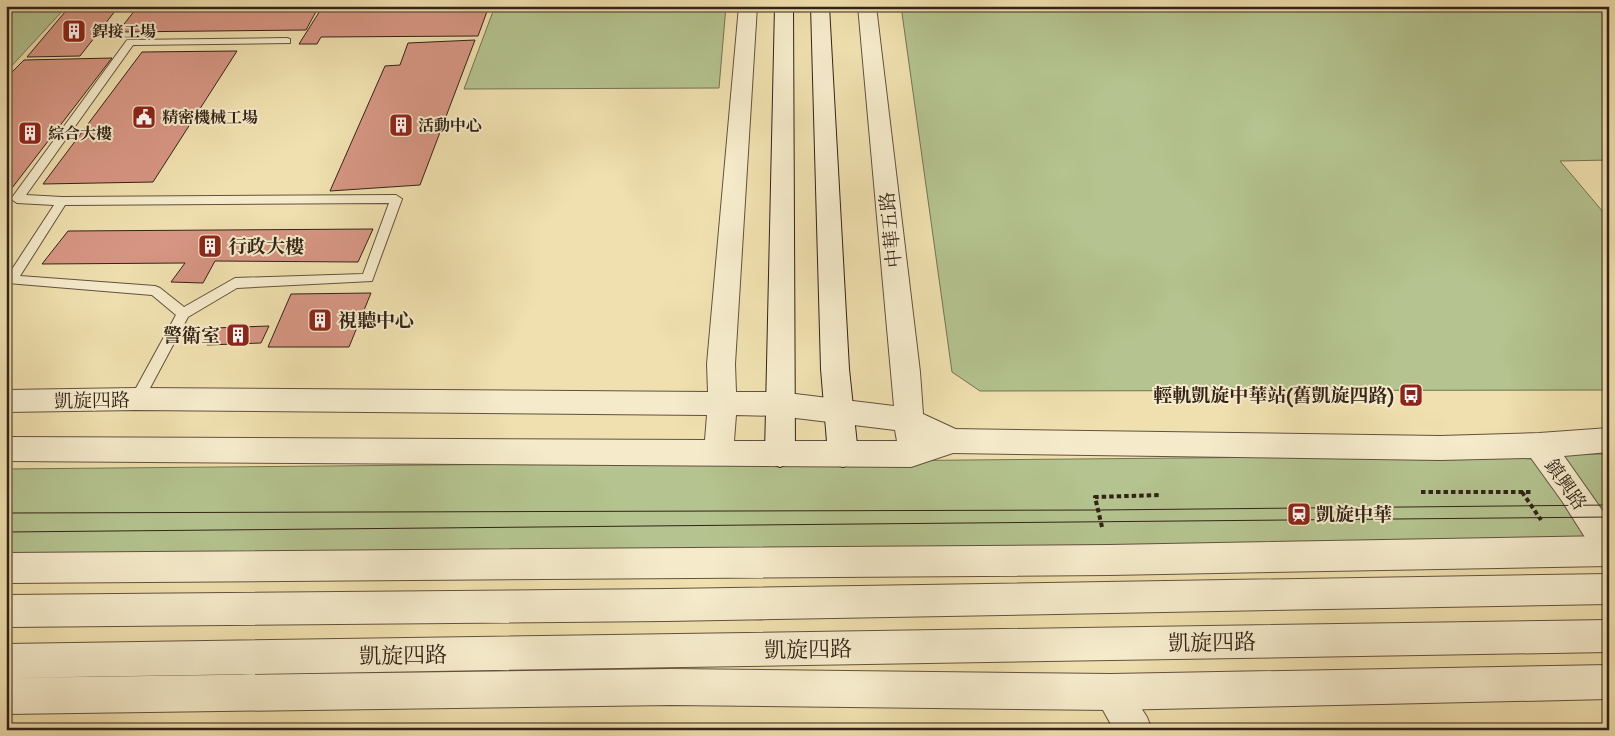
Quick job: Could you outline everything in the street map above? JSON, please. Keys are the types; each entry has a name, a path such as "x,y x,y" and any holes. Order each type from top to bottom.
{"street":[{"path":"719,454 722,403 721,364 748,6"},
{"path":"780,454 784,6"},
{"path":"820,6 835,369 843,454"},
{"name":"中華五路","path":"867,6 906,372 911,454"},
{"name":"凱旋四路","path":"6,401 137,399 779,404 908,420 952,441"},
{"name":"凱旋四路","path":"6,449 911,454 952,441 1440,448 1539,445 1609,440"},
{"name":"鎮興路","path":"1539,445 1573,492 1609,550"},
{"path":"6,568 1099,560 1609,550"},
{"path":"6,611 667,606 1609,589"},
{"name":"凱旋四路","path":"6,660 1609,636"},
{"name":"凱旋四路","path":"6,696 671,686 1111,692 1609,682"},
{"path":"1111,692 1134,730"}],"lane":[{"path":"137,399 183,314 235,283 368,278 396,199 62,202 17,199 130,42 287,41"},
{"path":"62,202 11,280 155,291 183,314"}],"path":[{"path":"1421,492 1498,493"},
{"path":"1522,492 1543,523"},
{"path":"1095,497 1161,495"}],"green space":[{"path":"6,6 67,6 6,72"},
{"path":"495,6 726,6 719,88 464,89"},
{"path":"901,6 1609,6 1609,160 1560,161 1609,219 1609,390 980,391 952,372"},
{"path":"1609,454 1609,544 6,558 6,469"}],"building":[{"name":"銲接工場","path":"70,6 119,6 80,56 27,57"},
{"path":"138,6 319,6 306,30 118,32"},
{"path":"323,6 340,6 339,9 370,9 372,6 489,6 478,36 321,37 317,44 299,44"},
{"name":"活動中心","path":"475,40 420,185 330,191 385,66 400,65 408,43"},
{"name":"精密機械工場","path":"237,51 153,182 43,184 142,52"},
{"name":"綜合大樓","path":"112,58 12,188 6,189 6,78 24,60"},
{"name":"行政大樓","path":"373,229 358,262 215,261 203,283 171,282 185,263 42,264 68,231"},
{"name":"視聽中心","path":"371,293 349,347 268,347 291,294"},
{"name":"警衛室","path":"269,326 261,343 207,345 214,328"}],"tram line":[{"path":"6,513 1099,510 1609,505"},
{"path":"6,532 1609,517"}],"place":[{"name":"銲接工場","path":"74,31"},
{"name":"精密機械工場","path":"144,117"},
{"name":"活動中心","path":"401,125"},
{"name":"綜合大樓","path":"30,133"},
{"name":"行政大樓","path":"210,246"},
{"name":"視聽中心","path":"320,320"},
{"name":"警衛室","path":"238,335"},
{"name":"輕軌凱旋中華站(舊凱旋四路)","path":"1411,395"},
{"name":"凱旋中華","path":"1299,514"}]}
